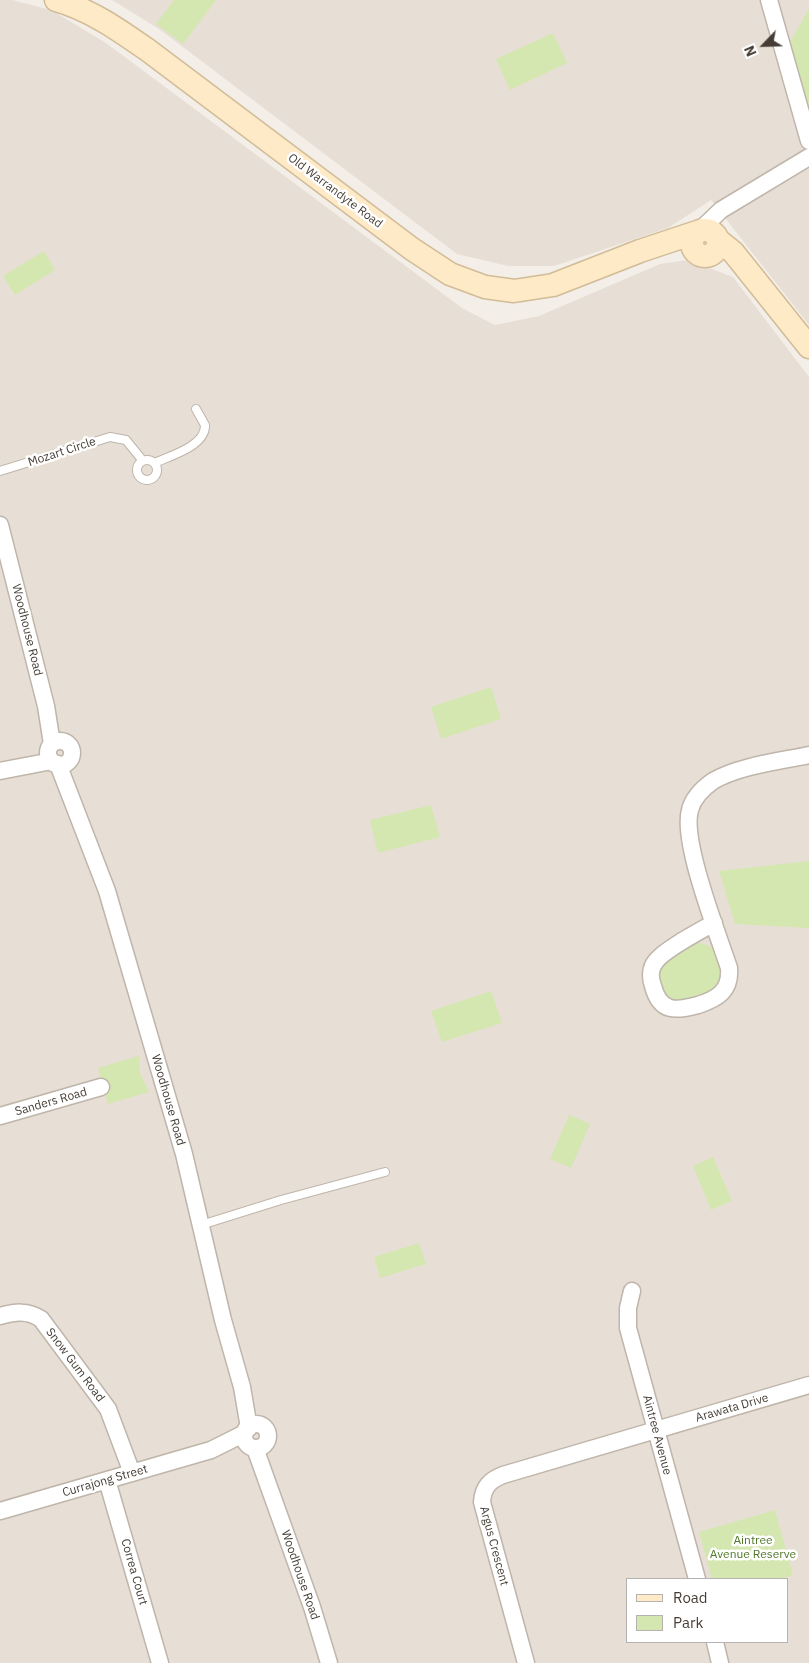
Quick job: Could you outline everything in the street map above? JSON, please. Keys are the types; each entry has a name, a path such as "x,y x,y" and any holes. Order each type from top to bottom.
{"main road":[{"name":"Old Warrandyte Road","path":"56,0 73,5 106,21 149,51 412,249 450,274 485,287 514,291 553,285 640,251 706,242"},
{"path":"706,242 733,252 809,347"}],"street":[{"path":"769,0 809,141"},
{"path":"706,242 735,203 809,157"},
{"name":"Woodhouse Road","path":"0,525 58,753 79,819 113,909 184,1154 223,1320 254,1437 329,1663"},
{"path":"6,769 58,753"},
{"path":"714,923 656,961 651,974 651,981 657,997 667,1007 680,1010 709,1001 718,997 727,986 729,968 688,835 689,811 693,802 705,787 723,776 809,755"},
{"name":"Sanders Road","path":"0,1116 101,1086"},
{"name":"Aintree Avenue","path":"632,1291 628,1308 628,1328 697,1578"},
{"name":"Snow Gum Road","path":"0,1316 21,1312 29,1313 41,1319 102,1400 114,1422 116,1447 128,1474"},
{"name":"Arawata Drive","path":"656,1430 809,1385"},
{"name":"Argus Crescent","path":"526,1663 483,1508 482,1497 485,1487 490,1481 503,1475 656,1430"},
{"name":"Currajong Street","path":"0,1512 254,1437"},
{"name":"Correa Court","path":"107,1480 160,1663"},
{"path":"715,1643 720,1663"}],"lane":[{"path":"143,462 148,460 154,463 192,445 202,436 205,425 196,409"},
{"name":"Mozart Circle","path":"0,471 110,437 126,440 143,462 139,466 138,472 146,480 152,479 156,474 154,463"},
{"path":"201,1224 385,1172"}],"shaded area":[{"path":"0,0 12,0 51,10 106,43 462,308 495,325 539,316 660,264 688,260 733,277 809,377 809,1663 0,1663"},
{"path":"112,0 809,0 809,325 711,200 668,228 554,266 508,266 457,254 159,29"}],"green space":[{"path":"174,0 216,0 183,44 156,24"},
{"path":"809,9 809,116 788,45"},
{"path":"553,33 567,63 510,90 496,59"},
{"path":"44,251 55,270 15,295 3,276"},
{"path":"491,687 501,719 441,739 431,707"},
{"path":"431,805 440,837 378,853 370,820"},
{"path":"809,861 809,928 735,924 719,871"},
{"path":"697,943 710,947 717,954 722,974 720,984 716,989 697,997 673,1000 662,993 659,987 659,969 668,960"},
{"path":"491,991 502,1023 442,1042 431,1011"},
{"path":"139,1056 140,1073 149,1092 108,1104 98,1068"},
{"path":"569,1115 590,1124 571,1168 550,1159"},
{"path":"713,1157 732,1201 711,1210 693,1166"},
{"path":"419,1243 426,1264 380,1278 374,1257"},
{"name":"Aintree Avenue Reserve","path":"775,1510 793,1575 782,1578 712,1578 699,1532"}]}
